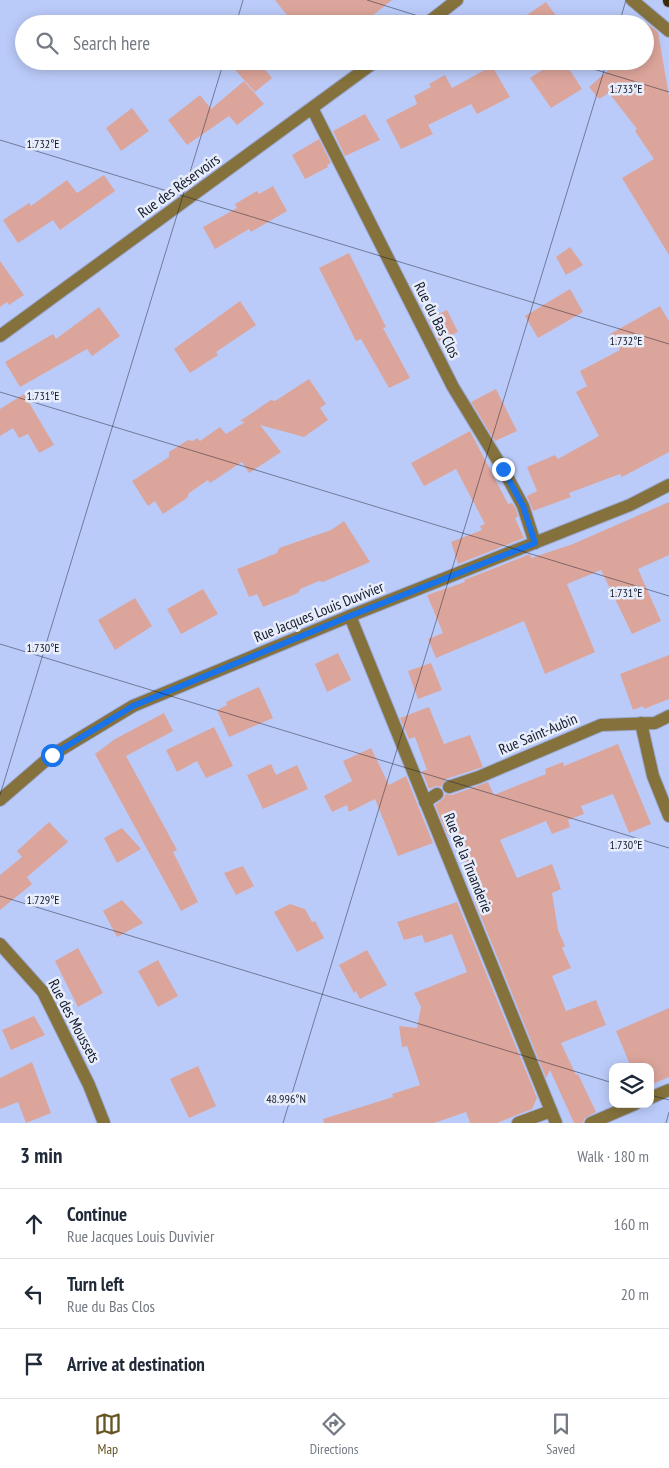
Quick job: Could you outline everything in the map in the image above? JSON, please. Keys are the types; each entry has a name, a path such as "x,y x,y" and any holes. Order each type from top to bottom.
{"street":[{"path":"438,15 457,0"},
{"path":"632,0 650,15"},
{"path":"654,18 669,31"},
{"name":"Rue des Réservoirs","path":"0,336 364,70"},
{"name":"Rue du Bas Clos","path":"312,110 453,387 503,469 523,506 535,543"},
{"name":"Rue Jacques Louis Duvivier","path":"0,800 52,755 133,706 350,616 630,505 669,485"},
{"name":"Rue de la Truanderie","path":"350,616 553,1117"},
{"name":"Rue Saint-Aubin","path":"449,788 600,725 655,723 669,716"},
{"path":"641,723 653,776 669,816"},
{"path":"425,802 437,794"},
{"name":"Rue des Moussets","path":"0,944 43,992 89,1085 104,1123"},
{"path":"654,1096 669,1090"},
{"path":"590,1123 626,1108"},
{"path":"518,1123 553,1117"}],"building":[{"path":"275,0 392,0 373,15 287,15"},
{"path":"546,2 555,15 527,15"},
{"path":"654,29 658,32 669,96 669,255 622,178 654,159 635,131 637,129 609,93 599,99 589,87 609,70 654,70"},
{"path":"235,70 265,70 272,78 255,92"},
{"path":"485,70 494,70 510,97 477,114 471,104 428,125 433,134 401,149 386,120 417,104 414,96 431,87 429,84 445,75 452,88"},
{"path":"542,70 570,70 582,89 551,108 530,78"},
{"path":"244,81 264,104 237,125 229,116 187,145 168,120 200,95 211,109"},
{"path":"132,108 149,131 121,151 106,128"},
{"path":"365,114 380,140 345,156 333,131"},
{"path":"319,139 331,163 327,165 328,167 305,179 292,155"},
{"path":"104,175 115,191 60,230 53,220 18,243 3,220 29,203 31,206 67,180 77,193"},
{"path":"273,186 287,211 251,232 249,229 215,249 203,227 237,208 235,204 257,191 259,194"},
{"path":"570,247 583,265 566,275 556,257"},
{"path":"349,253 386,327 383,328 410,378 389,388 361,339 356,341 319,268"},
{"path":"0,261 24,295 9,305 7,302 0,307"},
{"path":"570,289 583,312 538,338 525,316"},
{"path":"240,301 256,325 216,352 218,355 190,373 174,349"},
{"path":"660,306 669,321 669,452 622,477 620,474 569,493 571,497 533,511 527,496 537,491 527,467 555,455 558,459 599,436 576,392 587,386 580,371 620,350 610,334"},
{"path":"99,307 120,336 92,356 87,349 20,387 5,362 53,334 56,339"},
{"path":"447,310 458,332 439,341 428,319"},
{"path":"309,379 326,404 320,408 328,420 304,437 260,425 281,452 249,473 242,462 210,483 208,480 189,493 187,498 163,514 155,501 148,506 132,481 169,457 169,452 188,440 193,441 197,438 200,441 220,427 226,434 245,422 240,421 271,400 275,401"},
{"path":"496,389 517,431 495,441 471,402"},
{"path":"24,394 54,445 39,453 28,434 19,438 13,428 0,436 0,409"},
{"path":"470,431 508,504 512,503 516,509 518,517 515,518 524,538 458,564 451,542 482,530 480,526 485,524 456,469 424,486 411,463"},
{"path":"669,502 669,555 638,569 661,621 632,634 601,570 567,584 595,652 545,674 524,621 436,658 428,639 443,633 427,595 465,582 464,580 530,554 531,558 573,544"},
{"path":"344,521 370,562 323,582 319,581 300,589 298,593 263,607 257,594 249,597 237,569 277,553 279,548 331,530"},
{"path":"203,589 218,614 181,634 167,609"},
{"path":"135,598 152,626 115,650 98,620"},
{"path":"338,653 351,680 327,692 315,664"},
{"path":"669,655 669,699 644,709 643,706 633,710 620,674"},
{"path":"431,663 442,690 418,699 408,671"},
{"path":"259,687 273,718 229,737 217,710 227,705 226,702"},
{"path":"429,707 444,744 470,735 483,767 446,779 441,787 436,786 429,789 422,771 427,770 415,737 409,739 400,718"},
{"path":"164,713 173,731 126,756 177,850 173,852 198,902 181,911 95,754 115,739"},
{"path":"214,727 233,766 206,778 197,761 177,772 166,750"},
{"path":"618,744 651,824 629,833 613,794 581,806 584,814 568,820 570,827 552,834 546,821 500,840 517,878 552,864 561,889 552,893 558,930 565,946 562,948 571,968 552,976 566,1011 596,1000 606,1025 561,1043 596,1112 585,1118 583,1123 574,1123 550,1070 546,1078 473,897 479,895 460,845 457,846 453,834 448,836 435,805 444,798 445,794 452,795 488,782 494,795 546,774 545,769 563,762 564,766"},
{"path":"371,748 389,785 406,776 433,843 398,856 375,799 349,812 347,805 332,812 324,796 352,781 343,761"},
{"path":"271,764 276,775 297,765 308,789 263,809 247,775"},
{"path":"49,822 68,842 27,877 32,884 0,910 0,875 22,857 17,851"},
{"path":"122,828 141,849 117,863 104,838"},
{"path":"243,866 254,886 236,895 224,873"},
{"path":"122,900 143,923 117,937 103,911"},
{"path":"457,902 537,1098 532,1109 497,1123 470,1123 466,1112 434,1123 324,1123 323,1119 393,1097 392,1094 420,1085 407,1046 402,1047 399,1026 417,1028 421,1007 414,993 467,972 452,934 425,943 422,935 404,940 397,922"},
{"path":"290,904 305,909 312,922 315,921 324,938 297,952 274,912"},
{"path":"78,948 103,993 78,1007 55,961"},
{"path":"367,950 387,985 360,999 356,991 354,993 339,965"},
{"path":"158,960 178,996 158,1007 138,971"},
{"path":"669,1008 669,1077 654,1083 654,1063 629,1063 616,1031"},
{"path":"34,1016 45,1035 11,1050 2,1030"},
{"path":"32,1062 51,1113 26,1123 18,1102 0,1109 0,1078"},
{"path":"198,1066 216,1106 189,1118 170,1079"}],"route":[{"path":"52,755 133,706 350,616 535,543 523,506 503,469"}]}
